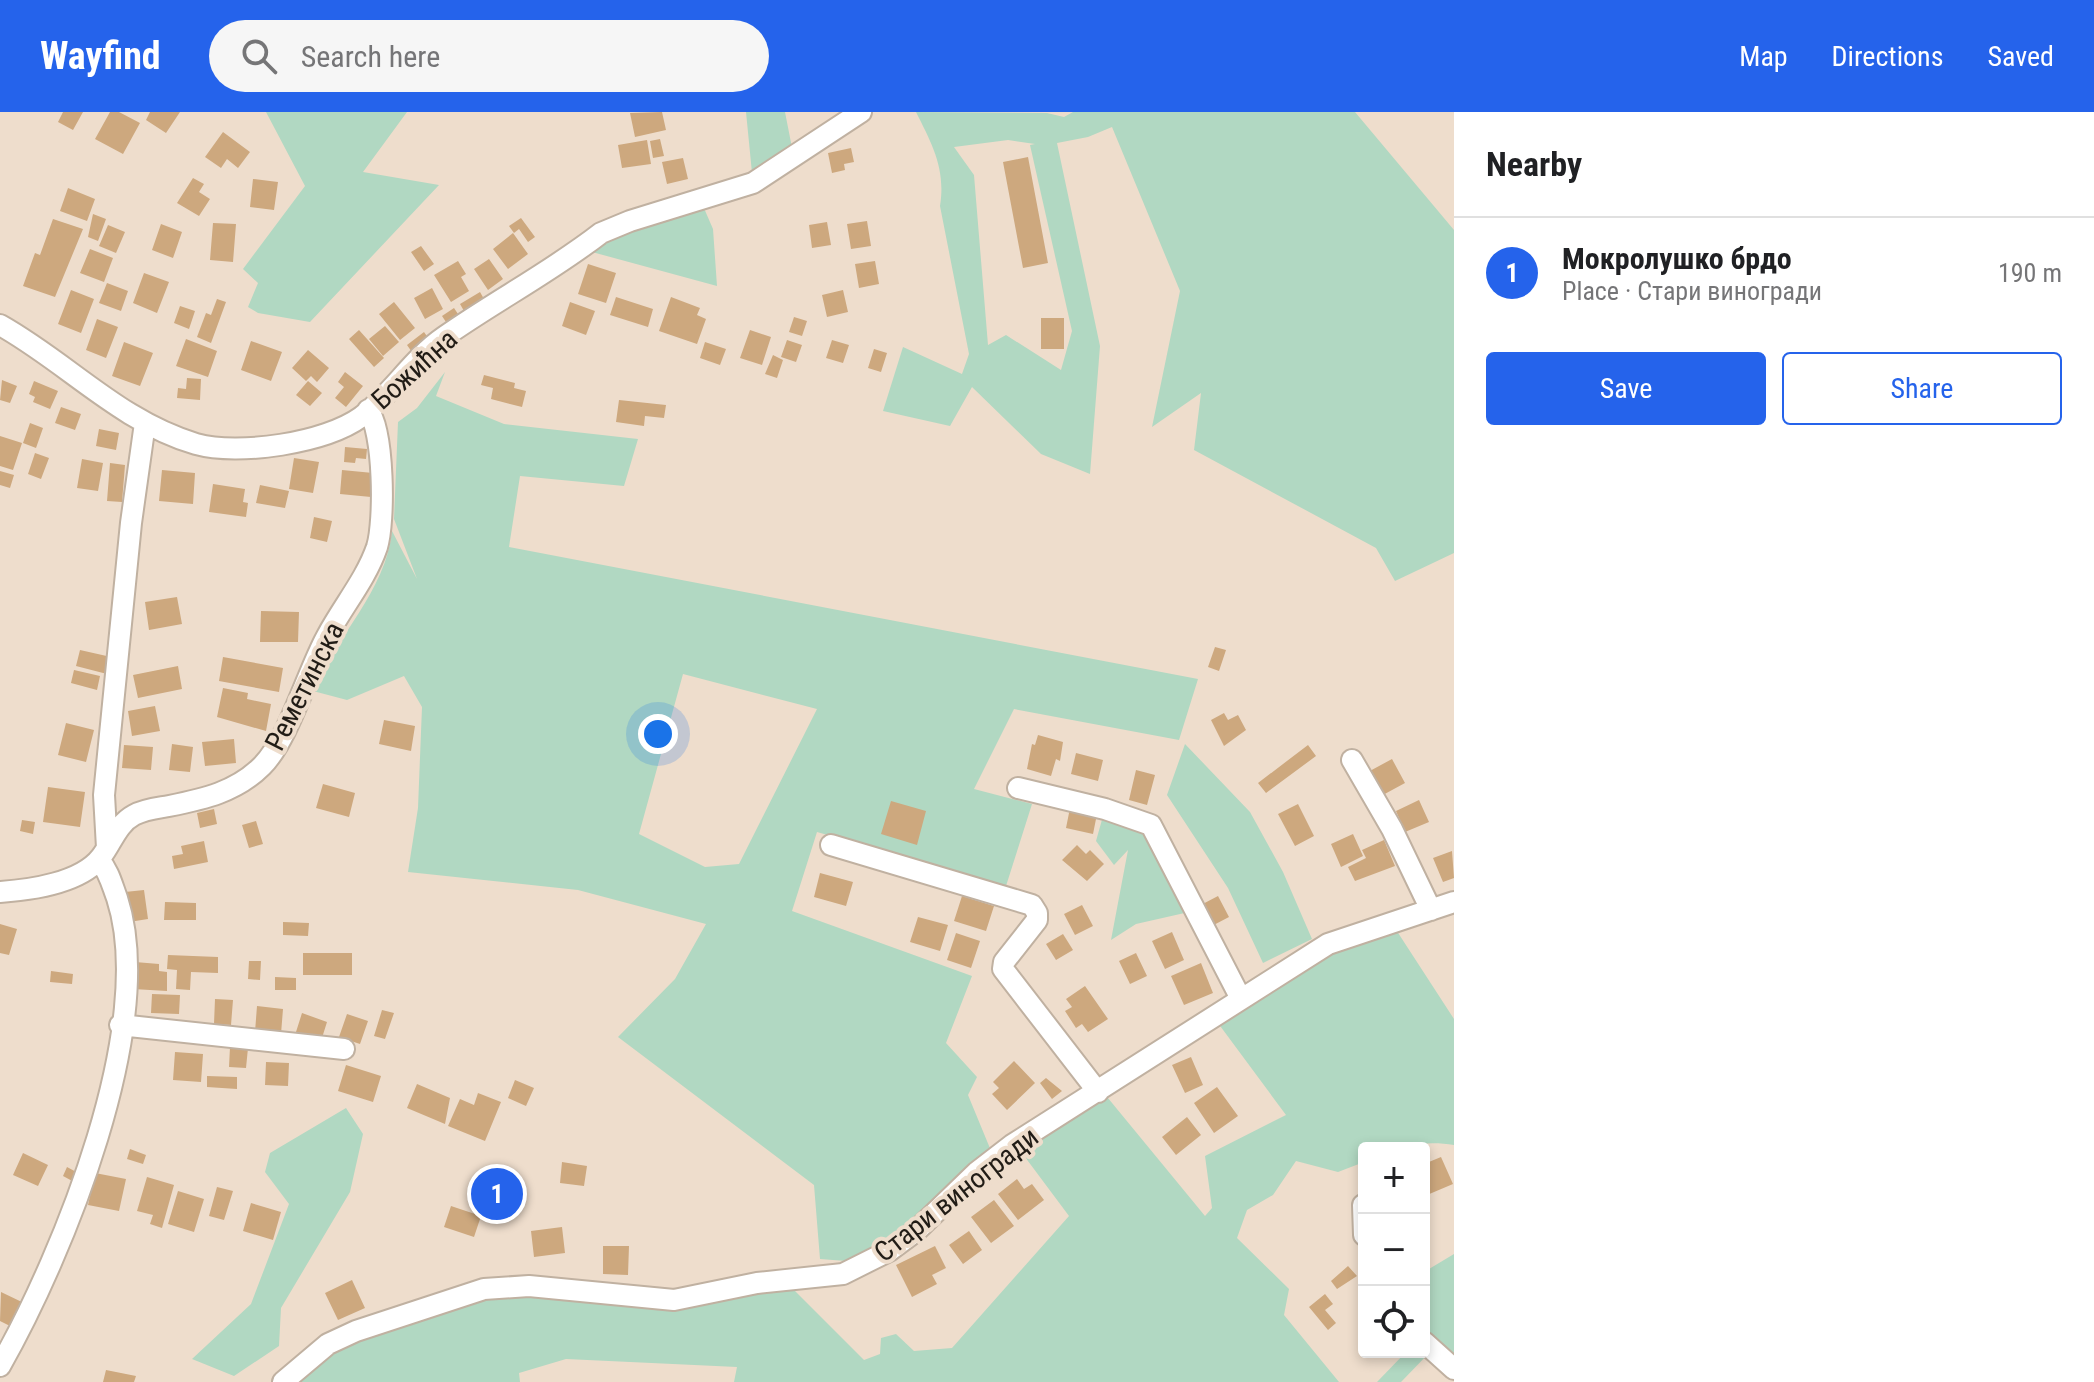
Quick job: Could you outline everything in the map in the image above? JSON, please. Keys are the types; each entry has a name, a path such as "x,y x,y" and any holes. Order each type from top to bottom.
{"street":[{"name":"Божићна","path":"0,325 114,406 145,423 199,445 255,447 330,432 368,410 433,345 601,233 753,183 861,112"},
{"name":"Реметинска","path":"0,892 73,876 103,854 134,815 223,793 252,775 278,746 320,649 377,547 379,447 376,425 368,410"},
{"path":"0,1366 43,1281 75,1205 102,1119 120,1025 127,943 103,854 104,795 131,523 145,423"},
{"path":"1352,760 1392,829 1431,910"},
{"path":"1018,788 1105,809 1151,825 1240,997"},
{"path":"831,845 1032,905 1037,920 1004,962 1003,969 1098,1092"},
{"name":"Стари виногради","path":"283,1382 328,1344 356,1331 484,1289 529,1286 674,1300 757,1283 837,1275 859,1268 916,1231 977,1172 1012,1145 1240,997 1337,940 1454,902"},
{"path":"120,1025 344,1049"},
{"path":"1430,1347 1454,1369"}],"green space":[{"path":"266,112 407,112 363,172 439,185 310,322 258,313 248,307 258,283 243,269 305,186"},
{"path":"746,112 785,112 794,158 753,183"},
{"path":"916,112 1047,113 1064,117 1073,112 1355,112 1454,230 1454,553 1395,581 1376,548 1194,450 1201,393 1152,427 1180,291 1112,127 1088,137 1057,143 1100,346 1090,474 1041,454 972,387 950,426 883,411 903,347 962,374 969,354 940,206 939,168","holes":["1008,140 1035,144 1030,145 1072,331 1061,370 1006,335 988,345 974,175 954,147"]},
{"path":"700,199 713,229 717,286 581,249"},
{"path":"445,372 436,396 504,424 638,439 624,486 520,476 509,547 1198,679 1179,740 1014,709 974,789 1032,804 1006,886 817,832 792,911 972,976 946,1043 977,1077 968,1095 994,1158 898,1237 859,1262 820,1259 814,1185 618,1037 675,979 706,924 578,890 408,872 418,808 422,707 404,676 347,700 313,691 380,574 392,531 417,579 394,519 398,422 417,408","holes":["683,674 817,709 739,864 705,867 639,834"]},
{"path":"1185,744 1250,812 1283,872 1312,939 1263,963 1228,888 1167,795"},
{"path":"1105,809 1146,822 1189,912 1136,924 1111,940 1128,850 1114,865 1096,841"},
{"path":"1391,922 1454,1019 1454,1145 1358,1142 1358,1164 1338,1172 1296,1161 1273,1195 1247,1210 1237,1238 1289,1289 1284,1315 1339,1382 734,1382 737,1367 566,1359 519,1373 520,1382 289,1382 325,1350 505,1280 638,1297 787,1283 864,1360 880,1354 881,1338 896,1334 914,1351 952,1348 1069,1216 1019,1149 1103,1092 1205,1216 1212,1208 1205,1156 1286,1115 1212,1015"},
{"path":"346,1108 363,1134 350,1192 281,1308 279,1346 234,1376 192,1359 251,1304 289,1204 265,1172 270,1153"},
{"path":"1454,1254 1454,1369 1432,1350 1430,1352 1430,1268"},
{"path":"1400,1358 1424,1358 1401,1382 1377,1382"}],"building":[{"path":"63,112 83,112 73,130 58,122"},
{"path":"110,112 119,112 140,123 123,154 95,139"},
{"path":"150,112 180,112 166,133 146,120"},
{"path":"662,112 666,130 635,137 630,113"},
{"path":"223,132 250,152 238,168 227,159 221,168 205,157"},
{"path":"660,139 664,156 653,158 650,141"},
{"path":"647,140 651,164 622,168 618,145"},
{"path":"851,148 854,162 844,164 845,170 832,173 828,153"},
{"path":"1028,157 1048,263 1023,268 1003,162"},
{"path":"683,158 688,179 667,184 662,162"},
{"path":"193,178 204,184 199,192 210,199 199,216 177,203"},
{"path":"253,179 278,182 274,210 250,207"},
{"path":"68,188 95,199 87,221 60,211"},
{"path":"93,214 106,219 98,241 88,237"},
{"path":"521,218 535,237 528,242 519,229 514,233 509,226"},
{"path":"53,219 83,229 55,297 23,286 35,253 40,255"},
{"path":"867,221 871,246 851,249 847,224"},
{"path":"827,222 831,245 812,248 809,225"},
{"path":"213,223 236,224 233,262 210,260"},
{"path":"161,224 182,232 173,258 152,250"},
{"path":"108,225 125,232 116,253 99,246"},
{"path":"513,233 528,254 508,269 493,249"},
{"path":"421,246 434,264 424,271 411,252"},
{"path":"90,249 113,258 104,282 80,273"},
{"path":"489,259 503,279 488,290 474,269"},
{"path":"458,261 466,274 461,277 469,291 451,302 434,275"},
{"path":"875,261 879,284 859,288 855,264"},
{"path":"588,264 616,273 606,303 578,294"},
{"path":"144,273 169,282 157,313 133,303"},
{"path":"107,283 128,291 121,311 99,303"},
{"path":"432,288 443,309 425,319 414,298"},
{"path":"71,290 94,299 81,333 58,324"},
{"path":"843,290 848,312 827,317 822,295"},
{"path":"480,292 488,306 468,318 460,304"},
{"path":"616,297 653,309 648,327 610,315"},
{"path":"671,297 700,308 697,315 706,319 697,344 659,331"},
{"path":"217,299 226,302 211,343 197,337 206,313 211,315"},
{"path":"394,302 415,328 400,340 379,314"},
{"path":"570,302 595,311 586,335 562,326"},
{"path":"180,306 195,311 189,329 174,323"},
{"path":"454,308 462,320 450,328 442,316"},
{"path":"794,317 807,321 802,336 789,332"},
{"path":"1041,318 1064,318 1064,349 1041,349"},
{"path":"97,319 118,327 106,358 86,350"},
{"path":"385,326 399,342 383,356 369,339"},
{"path":"359,330 384,358 374,367 349,339"},
{"path":"750,330 771,337 762,365 740,358"},
{"path":"424,332 431,342 414,355 407,345"},
{"path":"186,339 217,351 208,377 176,366"},
{"path":"787,340 802,345 796,362 781,357"},
{"path":"832,340 849,345 843,363 826,358"},
{"path":"251,341 282,352 271,381 241,370"},
{"path":"124,342 153,353 140,386 112,376"},
{"path":"705,342 726,349 720,365 700,358"},
{"path":"874,349 887,353 881,372 868,368"},
{"path":"308,350 329,368 317,382 311,376 306,381 292,368"},
{"path":"773,355 783,360 777,378 765,374"},
{"path":"345,372 363,386 346,407 335,398 344,387 338,382"},
{"path":"484,375 515,383 514,388 526,391 522,407 491,399 493,388 481,385"},
{"path":"187,378 201,379 200,400 177,398 178,388 186,389"},
{"path":"2,380 17,386 10,403 0,400"},
{"path":"34,381 58,391 50,409 33,402 35,397 29,394"},
{"path":"308,381 322,393 310,406 296,395"},
{"path":"619,400 666,405 664,418 645,416 644,426 616,422"},
{"path":"61,407 81,414 75,430 55,423"},
{"path":"30,423 43,428 36,448 23,443"},
{"path":"99,429 119,433 116,450 96,446"},
{"path":"0,436 22,443 13,470 0,466"},
{"path":"345,447 367,449 366,459 356,458 355,463 344,462"},
{"path":"35,453 49,458 41,479 28,474"},
{"path":"294,458 319,462 313,493 289,489"},
{"path":"82,459 103,463 98,491 77,488"},
{"path":"110,463 125,465 122,502 107,501"},
{"path":"162,470 195,473 193,504 159,501"},
{"path":"342,470 373,473 371,497 340,494"},
{"path":"0,471 14,475 10,488 0,485"},
{"path":"213,484 245,489 243,502 248,503 246,517 209,512"},
{"path":"260,485 289,491 285,508 256,503"},
{"path":"314,517 332,521 327,542 310,538"},
{"path":"177,597 182,624 149,630 145,602"},
{"path":"261,611 299,612 298,642 260,642"},
{"path":"1215,647 1226,650 1219,671 1208,667"},
{"path":"80,650 111,657 107,674 76,666"},
{"path":"223,657 283,668 279,692 219,681"},
{"path":"178,666 182,689 138,698 133,675"},
{"path":"74,670 100,676 97,690 71,683"},
{"path":"223,688 248,693 247,699 271,704 266,731 217,717"},
{"path":"155,706 160,731 132,736 128,711"},
{"path":"1224,713 1228,720 1238,715 1246,730 1224,746 1211,720"},
{"path":"384,720 415,726 411,751 379,744"},
{"path":"66,723 94,730 86,762 58,755"},
{"path":"1038,735 1063,742 1060,761 1056,759 1051,776 1027,769 1032,744 1035,745"},
{"path":"234,739 236,763 205,766 202,742"},
{"path":"172,744 193,747 190,772 169,770"},
{"path":"124,745 153,747 151,770 122,768"},
{"path":"1308,745 1316,756 1266,793 1258,783"},
{"path":"1076,753 1103,760 1098,781 1071,774"},
{"path":"1392,759 1405,783 1381,796 1368,772"},
{"path":"1136,770 1155,775 1147,805 1129,800"},
{"path":"323,784 355,793 349,817 316,808"},
{"path":"48,787 85,792 80,827 43,822"},
{"path":"1419,800 1429,822 1405,832 1396,811"},
{"path":"891,801 926,811 917,845 881,834"},
{"path":"1298,804 1314,836 1295,846 1278,814"},
{"path":"1070,808 1097,814 1093,834 1066,828"},
{"path":"214,809 217,824 200,828 197,813"},
{"path":"22,820 35,822 33,834 20,831"},
{"path":"256,821 263,844 249,848 242,825"},
{"path":"1353,834 1363,856 1341,867 1331,844"},
{"path":"1384,840 1395,866 1355,881 1348,867 1366,858 1362,850"},
{"path":"204,841 208,862 174,869 172,856 183,854 181,846"},
{"path":"1077,845 1086,854 1090,850 1104,864 1087,881 1062,860"},
{"path":"1452,851 1454,878 1443,882 1433,858"},
{"path":"820,873 853,882 846,906 814,897"},
{"path":"144,890 148,919 129,922 125,892"},
{"path":"962,896 994,906 986,931 954,921"},
{"path":"1218,896 1229,917 1208,928 1197,907"},
{"path":"165,902 196,903 196,920 164,920"},
{"path":"1082,905 1093,926 1075,935 1064,914"},
{"path":"918,917 948,925 940,951 910,942"},
{"path":"283,922 309,923 308,936 283,935"},
{"path":"0,924 17,929 9,955 0,953"},
{"path":"1172,932 1184,960 1165,969 1152,941"},
{"path":"956,933 980,941 971,968 947,960"},
{"path":"1063,934 1073,950 1056,960 1046,944"},
{"path":"303,953 352,953 352,975 303,975"},
{"path":"1136,953 1147,976 1130,984 1119,961"},
{"path":"168,955 218,957 218,973 191,972 190,990 176,989 177,970 167,969"},
{"path":"249,961 261,961 260,980 248,979"},
{"path":"135,962 159,964 159,971 167,972 167,991 133,989"},
{"path":"1201,963 1213,993 1184,1005 1171,976"},
{"path":"51,971 73,974 72,984 50,982"},
{"path":"275,977 296,978 296,990 275,990"},
{"path":"1085,986 1108,1019 1088,1032 1082,1024 1076,1028 1065,1011 1072,1007 1066,999"},
{"path":"152,994 180,995 179,1014 151,1013"},
{"path":"215,999 233,1000 231,1025 214,1024"},
{"path":"257,1006 283,1009 281,1034 255,1032"},
{"path":"382,1010 394,1013 385,1039 374,1036"},
{"path":"302,1013 327,1022 321,1041 296,1032"},
{"path":"347,1014 368,1021 360,1044 339,1037"},
{"path":"230,1047 248,1048 246,1068 229,1067"},
{"path":"175,1052 203,1054 201,1082 173,1080"},
{"path":"1191,1057 1203,1085 1185,1093 1172,1065"},
{"path":"1014,1061 1035,1083 1007,1110 992,1094 999,1088 993,1082"},
{"path":"266,1062 289,1063 288,1086 265,1085"},
{"path":"346,1065 381,1076 373,1102 338,1091"},
{"path":"207,1076 237,1077 237,1089 207,1087"},
{"path":"1046,1078 1062,1091 1052,1099 1040,1083"},
{"path":"515,1080 534,1088 526,1106 508,1098"},
{"path":"417,1084 450,1098 445,1124 407,1108"},
{"path":"1217,1087 1238,1116 1214,1133 1194,1103"},
{"path":"478,1093 501,1102 485,1141 448,1126 460,1099 474,1105"},
{"path":"1187,1117 1201,1135 1176,1155 1162,1137"},
{"path":"130,1149 146,1155 143,1164 127,1159"},
{"path":"23,1153 48,1165 38,1186 13,1175"},
{"path":"1441,1157 1453,1184 1430,1194 1430,1162"},
{"path":"562,1162 587,1166 584,1186 560,1183"},
{"path":"67,1167 80,1174 76,1183 63,1176"},
{"path":"95,1173 126,1179 119,1211 88,1205"},
{"path":"147,1177 174,1185 162,1228 150,1224 153,1215 137,1211"},
{"path":"1017,1179 1024,1189 1032,1184 1044,1200 1018,1220 998,1194"},
{"path":"217,1187 233,1191 224,1220 209,1216"},
{"path":"178,1191 204,1199 194,1232 168,1224"},
{"path":"994,1200 1014,1226 991,1243 971,1217"},
{"path":"251,1203 281,1212 273,1240 243,1231"},
{"path":"451,1206 481,1216 474,1237 444,1227"},
{"path":"562,1227 565,1253 534,1257 531,1231"},
{"path":"969,1231 982,1250 963,1264 949,1245"},
{"path":"603,1246 629,1246 628,1275 603,1274"},
{"path":"935,1246 946,1268 932,1275 937,1284 912,1297 896,1265"},
{"path":"1348,1266 1357,1276 1337,1289 1331,1281"},
{"path":"352,1280 365,1308 338,1320 325,1293"},
{"path":"1,1292 26,1304 14,1328 0,1321"},
{"path":"1325,1294 1333,1304 1325,1310 1336,1323 1328,1330 1309,1307"},
{"path":"106,1370 136,1376 134,1382 103,1382"}],"place":[{"name":"Мокролушко брдо","path":"497,1194"}]}
